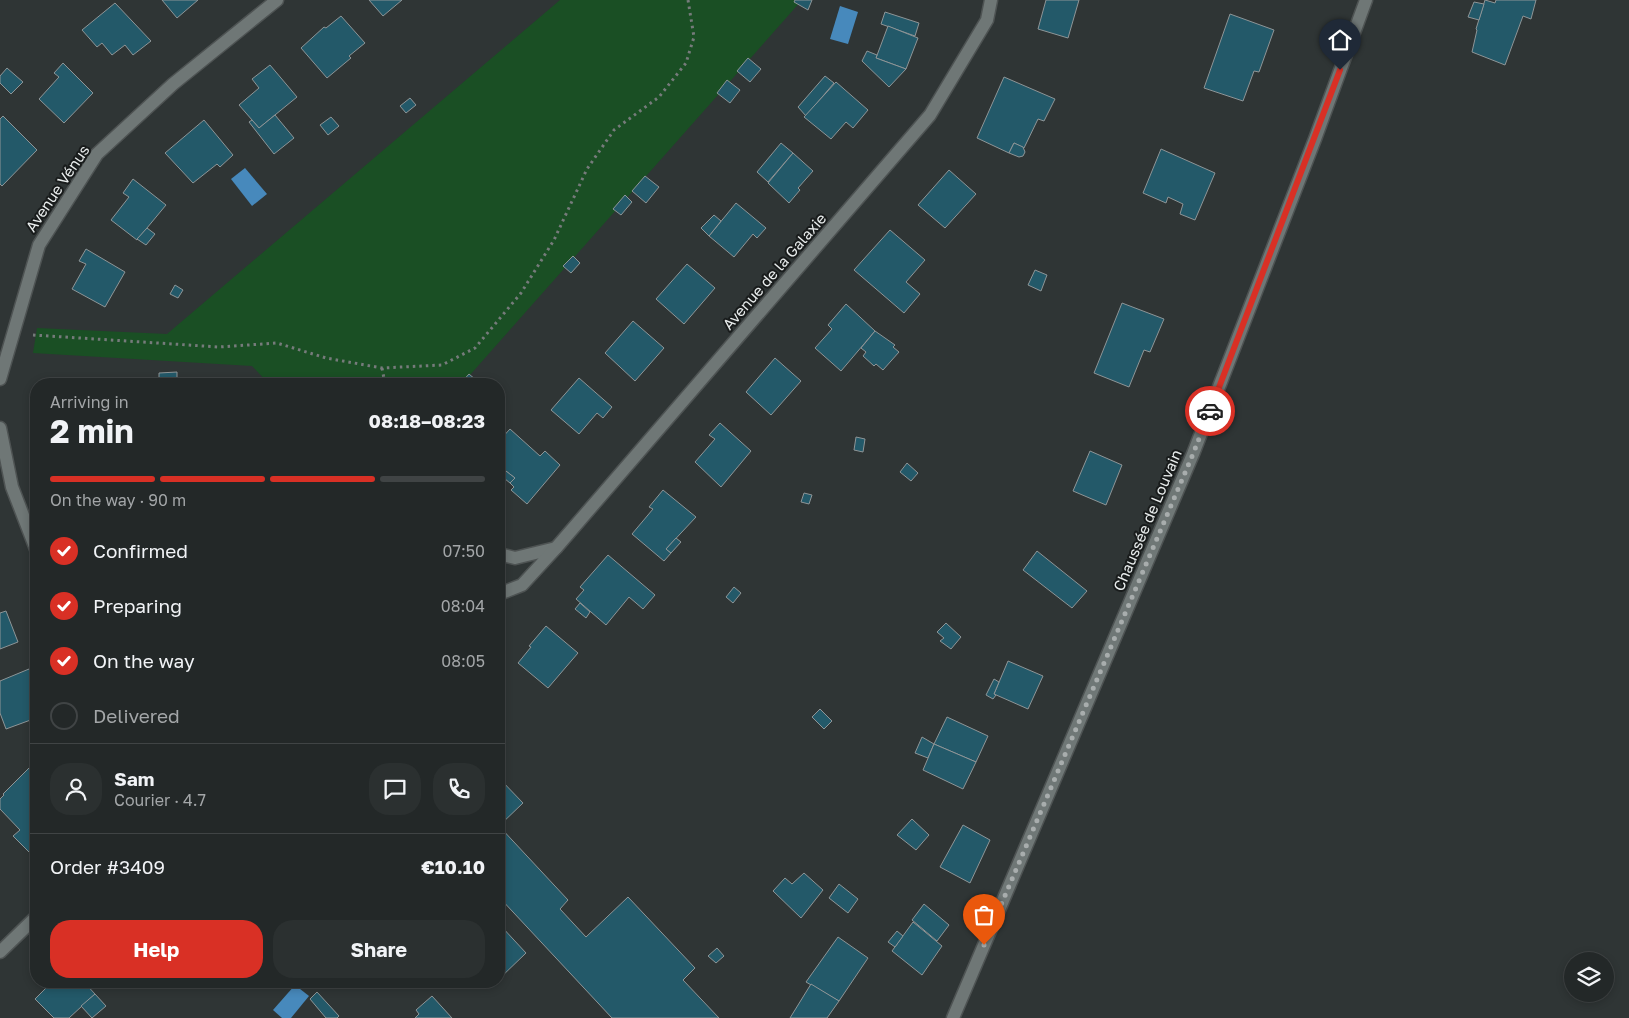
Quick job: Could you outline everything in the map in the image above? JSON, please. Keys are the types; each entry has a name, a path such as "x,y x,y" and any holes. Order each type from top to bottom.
{"street":[{"name":"Avenue Vénus","path":"0,379 39,245 97,154 172,84 277,0"},
{"name":"Avenue de la Galaxie","path":"505,592 522,585 556,548 930,115 987,20 991,0"},
{"name":"Chaussée de Louvain","path":"953,1018 1193,454 1366,0"},
{"path":"0,428 12,486 30,533"},
{"path":"505,556 515,558 556,548"},
{"path":"0,952 30,923"}],"path":[{"path":"13,334 219,347 277,343 326,358 382,368 442,365 475,348 521,293 554,240 587,169 614,130 659,97 686,63 694,37 688,0"},
{"path":"382,368 384,378"}],"green space":[{"path":"560,0 802,0 467,378 263,378 252,366 33,353 37,328 167,334"}],"water":[{"path":"840,6 858,12 848,44 830,39"},
{"path":"245,168 267,194 252,206 231,179"},
{"path":"292,988 299,988 309,996 291,1018 282,1018 273,1010"}],"building":[{"path":"162,0 198,0 177,18"},
{"path":"369,0 402,0 383,16"},
{"path":"795,0 812,0 808,10 794,2"},
{"path":"1046,0 1079,0 1068,38 1038,29"},
{"path":"1485,0 1495,3 1496,0 1536,0 1531,19 1523,16 1505,65 1472,52 1476,29"},
{"path":"1474,2 1484,4 1479,20 1468,17"},
{"path":"115,3 151,41 133,55 125,45 112,55 102,43 97,47 82,30"},
{"path":"885,12 919,23 915,36 881,24"},
{"path":"1230,14 1274,30 1259,72 1254,71 1243,101 1204,88"},
{"path":"341,16 365,43 349,56 351,58 327,78 301,48 324,27 326,28"},
{"path":"888,26 918,38 906,69 876,58"},
{"path":"867,51 877,55 876,58 906,69 889,87 862,61"},
{"path":"748,58 761,69 750,82 737,71"},
{"path":"63,63 93,93 64,123 39,99 59,77 54,73"},
{"path":"270,65 297,97 259,128 239,105 259,88 252,79"},
{"path":"7,68 23,82 11,94 0,83 0,76"},
{"path":"825,76 834,83 806,116 798,107"},
{"path":"1004,77 1055,99 1044,121 1038,119 1024,148 1014,143 1009,153 977,138"},
{"path":"727,80 740,90 730,103 717,93"},
{"path":"836,82 868,110 853,128 846,122 831,139 804,117"},
{"path":"410,98 416,105 406,113 400,106"},
{"path":"275,115 294,138 274,154 249,122 252,120 259,128"},
{"path":"3,116 37,150 2,186 0,184 0,119"},
{"path":"331,117 339,126 328,135 320,125"},
{"path":"204,120 233,155 220,167 217,164 193,183 165,153"},
{"path":"781,143 793,153 768,182 757,172"},
{"path":"1014,143 1023,147 1025,152 1023,156 1019,157 1009,153"},
{"path":"1161,149 1215,173 1195,220 1180,214 1183,204 1168,197 1166,203 1143,193"},
{"path":"793,153 813,171 798,188 800,190 789,203 768,183"},
{"path":"949,170 976,194 945,228 918,205"},
{"path":"645,176 659,187 646,203 632,191"},
{"path":"133,179 166,205 137,240 111,220 129,197 123,193"},
{"path":"625,195 632,202 621,215 613,209"},
{"path":"736,203 766,228 757,238 753,234 734,257 709,236"},
{"path":"714,215 721,221 709,236 701,228"},
{"path":"147,228 155,234 146,245 137,239"},
{"path":"890,230 925,260 906,282 920,294 904,313 854,270"},
{"path":"86,249 125,272 105,307 72,289 86,264 79,261"},
{"path":"573,256 580,263 571,273 563,266"},
{"path":"687,264 715,288 684,324 656,299"},
{"path":"1035,270 1047,275 1041,291 1028,285"},
{"path":"175,285 183,290 178,298 170,294"},
{"path":"1122,303 1164,319 1150,352 1144,350 1129,387 1094,373"},
{"path":"846,304 875,331 841,371 815,348 832,329 828,325"},
{"path":"633,321 664,348 635,381 605,353"},
{"path":"875,331 895,345 893,347 899,352 883,370 876,364 874,366 863,356 866,352 861,348"},
{"path":"775,358 801,381 771,415 746,392"},
{"path":"177,372 177,378 159,378 159,373"},
{"path":"469,374 474,378 465,378"},
{"path":"579,378 612,407 603,418 597,413 579,434 551,410"},
{"path":"720,423 751,451 721,487 695,462 715,439 709,435"},
{"path":"510,429 540,456 545,451 560,465 527,504 511,490 514,487 510,483 515,478 505,470 505,434"},
{"path":"856,437 865,439 863,452 854,450"},
{"path":"1090,451 1122,465 1106,505 1073,491"},
{"path":"907,463 918,473 911,481 900,472"},
{"path":"505,470 515,478 510,483 505,479"},
{"path":"663,490 696,517 666,549 671,553 664,561 632,534 653,509 649,507"},
{"path":"804,493 812,495 809,504 801,502"},
{"path":"676,538 681,542 671,553 666,549"},
{"path":"1037,551 1087,591 1072,608 1023,570"},
{"path":"608,555 655,595 643,609 629,597 606,625 576,599 584,590 580,587"},
{"path":"734,587 741,593 733,603 726,597"},
{"path":"580,603 590,612 586,618 575,609"},
{"path":"6,611 18,642 0,649 0,613"},
{"path":"946,623 961,637 951,649 940,641 944,638 937,632"},
{"path":"546,626 578,653 548,688 518,663"},
{"path":"1008,661 1043,676 1028,709 994,694"},
{"path":"29,669 30,720 6,729 0,713 0,681"},
{"path":"994,679 999,682 993,699 986,695"},
{"path":"820,709 832,721 824,729 812,717"},
{"path":"947,717 988,736 976,762 934,744"},
{"path":"922,737 934,744 928,758 915,753"},
{"path":"934,744 976,762 963,789 923,770"},
{"path":"30,767 30,853 13,836 20,830 0,809 0,799"},
{"path":"505,784 523,803 505,820"},
{"path":"912,819 929,835 916,850 897,835"},
{"path":"963,825 990,840 970,883 940,867"},
{"path":"505,832 568,900 560,909 586,937 628,897 695,968 683,980 719,1018 612,1018 505,903"},
{"path":"804,873 823,890 801,918 773,891 785,878 792,884"},
{"path":"839,884 858,899 848,913 829,898"},
{"path":"924,904 949,925 937,941 912,920"},
{"path":"913,922 942,946 922,975 892,951"},
{"path":"505,930 526,953 505,973"},
{"path":"897,931 903,936 895,947 888,942"},
{"path":"838,937 868,958 839,1001 806,982"},
{"path":"717,948 724,956 716,963 708,956"},
{"path":"811,984 839,1001 827,1018 790,1018"},
{"path":"46,988 89,988 95,994 69,1018 54,1018 35,999"},
{"path":"317,992 339,1016 337,1018 326,1018 310,999"},
{"path":"95,994 106,1006 92,1018 81,1006"},
{"path":"432,996 452,1018 415,1018 419,1014 416,1010"}],"way so far":[{"path":"984,945 1210,411"}],"route":[{"path":"1210,411 1340,70"}]}
